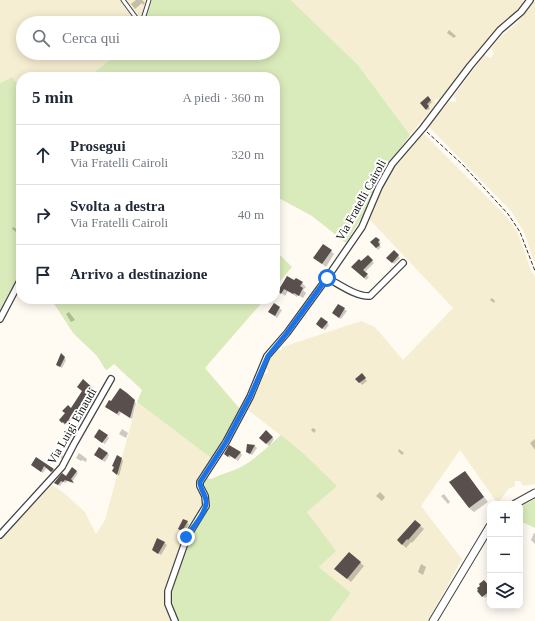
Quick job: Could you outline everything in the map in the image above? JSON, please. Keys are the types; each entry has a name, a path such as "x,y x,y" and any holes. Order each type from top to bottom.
{"street":[{"name":"Via Fratelli Cairoli","path":"175,621 168,604 168,591 186,537 206,506 205,496 200,486 200,482 226,442 243,410 268,356 287,333 362,227 379,186 392,164 423,128 500,30 521,12 530,0"},
{"path":"327,278 364,296 370,296 403,263"},
{"path":"0,319 16,289"},
{"name":"Via Luigi Einaudi","path":"0,534 62,467 111,379"},
{"path":"520,501 535,493"},
{"path":"433,621 487,531"}],"lane":[{"path":"124,0 136,16"},
{"path":"144,16 149,0"}],"path":[{"path":"423,128 462,165 508,214 520,232 535,271"}],"shaded area":[{"path":"0,0 120,0 131,16 16,16 16,60 110,60 94,72 16,72 16,82 12,77 0,83"},
{"path":"126,0 147,0 142,16 139,16"},
{"path":"291,0 522,0 524,3 521,8 498,28 439,100 436,99 434,101 436,104 410,135 358,65"},
{"path":"535,0 534,261 524,232 511,211 428,126 450,101 455,102 457,99 453,97 484,55 491,58 494,53 491,48 501,36 515,25"},
{"path":"422,132 506,216 518,233 531,270 535,277 535,484 523,486 520,481 515,481 515,486 508,489 500,501 496,501 460,450 421,506 462,559 428,621 330,621 351,593 319,567 335,551 307,512 336,486 302,452 248,410 263,375 268,373 268,370 265,368 266,362 276,350 282,350 282,347 361,321 375,327 403,360 453,308 369,219 382,185 394,165"},
{"path":"137,402 211,458 196,480 202,496 203,506 186,532 164,598 164,605 171,621 0,621 0,540 52,485 64,493 85,512 96,534 105,520"}],"green space":[{"path":"152,0 291,0 358,65 410,135 386,167 378,183 375,182 373,185 376,186 367,209 346,243 312,216 280,199 280,72 94,72 110,60 280,60 280,16 146,16"},
{"path":"12,77 16,82 16,282 0,314 0,83"},
{"path":"280,255 292,267 280,281"},
{"path":"54,304 261,304 205,368 240,409 220,447 211,458 137,402 142,390 114,364 107,370 105,369 97,356 73,333"},
{"path":"281,435 302,452 337,486 307,512 336,551 319,567 351,593 330,621 179,621 171,604 170,592 181,564 185,547 208,510 209,500 204,483 206,478 211,479 241,467 257,456"},
{"path":"535,499 535,528 523,522 523,505"}],"building":[{"path":"428,96 431,100 427,104 429,106 426,110 420,103"},
{"path":"376,237 380,240 378,242 380,245 376,248 370,242"},
{"path":"323,244 332,250 322,264 313,258"},
{"path":"394,250 399,255 392,263 386,258"},
{"path":"368,255 373,260 363,270 368,274 364,278 351,267 359,259 361,261"},
{"path":"287,276 294,280 296,278 303,282 300,286 303,288 299,296 284,289 281,294 280,288"},
{"path":"273,304 280,307 275,316 268,312"},
{"path":"338,304 345,308 339,318 332,313"},
{"path":"321,317 328,322 322,329 316,324"},
{"path":"61,353 65,357 60,367 56,365"},
{"path":"362,373 366,378 359,383 355,379"},
{"path":"83,379 96,391 89,398 87,396 76,412 78,413 73,418 71,417 65,424 63,422 62,423 59,420 65,413 62,411 68,405 71,408 82,391 77,387"},
{"path":"120,388 135,400 130,418 119,411 117,414 105,407"},
{"path":"99,429 108,435 102,443 94,437"},
{"path":"266,430 273,437 266,444 259,438"},
{"path":"247,444 255,445 250,454 246,452"},
{"path":"229,445 241,452 235,459 224,454"},
{"path":"99,447 108,453 102,460 94,455"},
{"path":"117,455 122,458 117,475 112,471 114,467 112,466"},
{"path":"36,457 54,469 51,472 44,466 41,472 31,465"},
{"path":"72,467 77,471 71,479 74,483 65,480 63,482 61,481 58,485 54,483 62,473 66,476"},
{"path":"465,471 484,497 469,508 449,482"},
{"path":"183,519 188,521 182,531 178,529"},
{"path":"415,520 421,525 402,545 397,540"},
{"path":"157,538 165,542 158,554 152,550"},
{"path":"349,552 361,562 347,579 334,569"},
{"path":"484,580 487,584 487,593 482,597 477,591 477,588 480,586 479,584"}],"route":[{"path":"186,537 206,506 205,496 200,486 200,482 226,442 250,397 264,361 287,333 327,278"}]}
